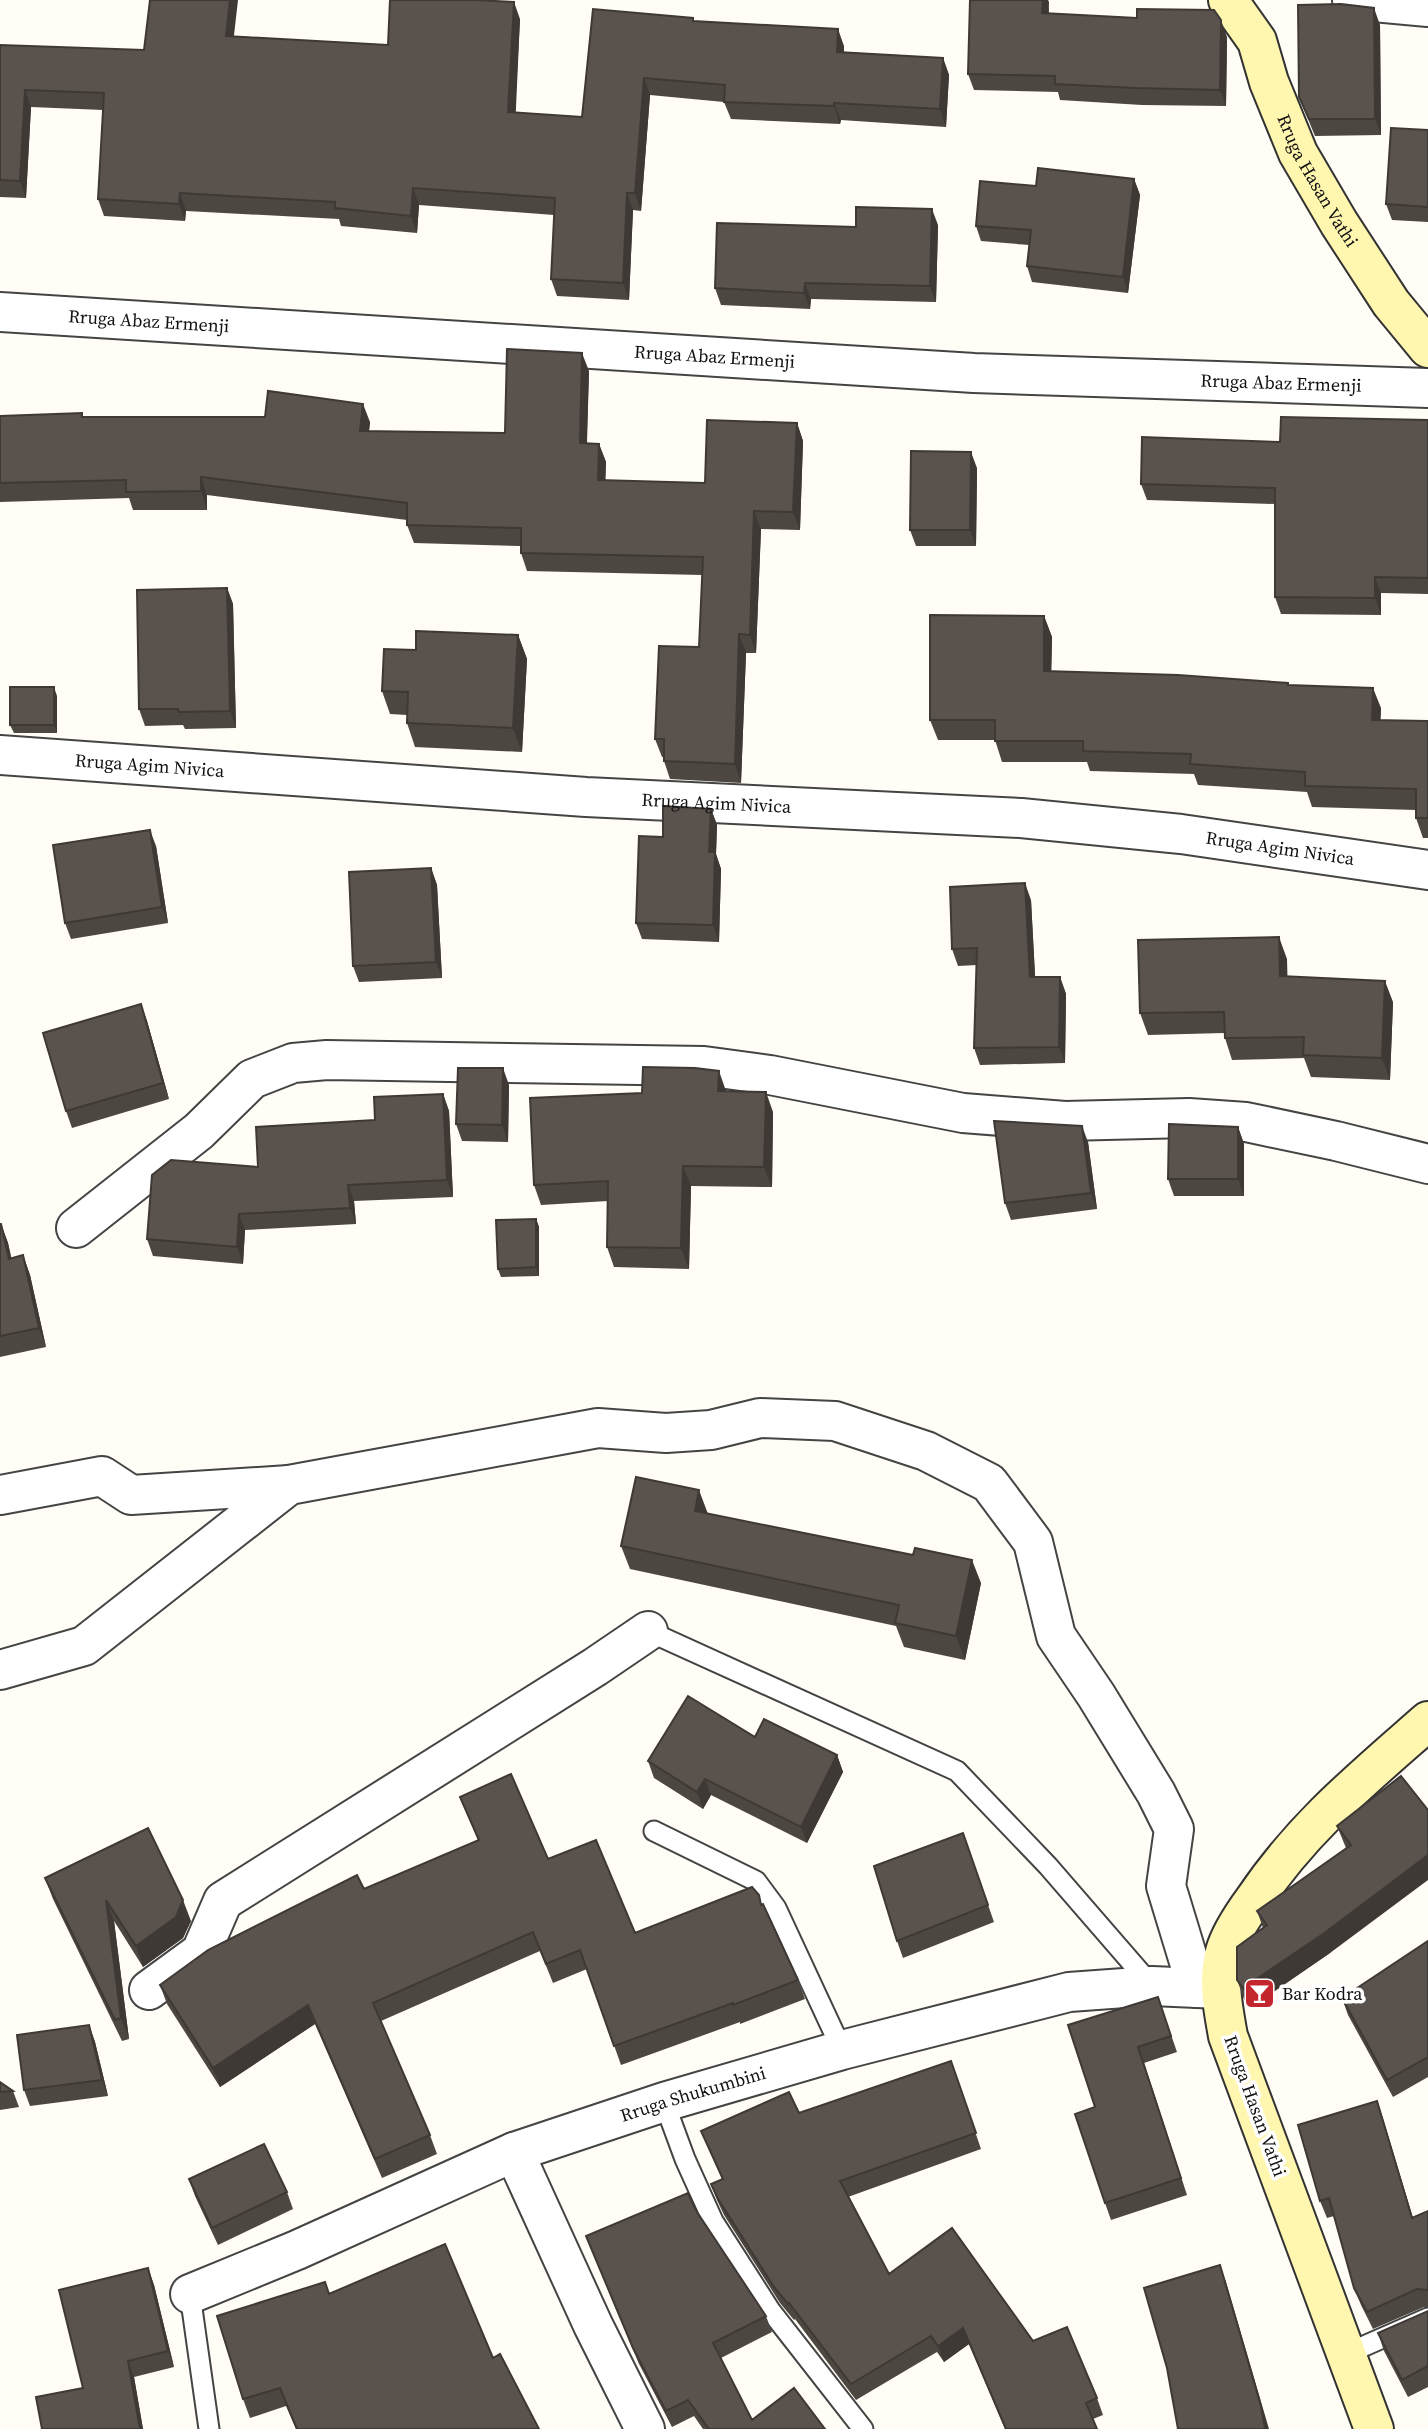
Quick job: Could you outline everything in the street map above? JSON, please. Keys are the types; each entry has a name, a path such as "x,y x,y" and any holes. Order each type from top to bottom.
{"street":[{"name":"Rruga Hasan Vathi","path":"1228,0 1257,41 1269,82 1298,153 1391,303 1428,348"},
{"path":"1352,0 1428,7"},
{"name":"Rruga Abaz Ermenji","path":"0,312 961,372 1428,388"},
{"name":"Rruga Agim Nivica","path":"0,755 586,797 1021,818 1181,834 1428,870"},
{"path":"76,1228 199,1131 252,1079 293,1063 327,1060 704,1066 770,1075 963,1113 1065,1121 1189,1118 1246,1122 1428,1164"},
{"path":"0,1495 102,1476 131,1495 289,1485 597,1428 666,1433 711,1430 760,1418 835,1421 926,1451 989,1483 1033,1542 1056,1636 1157,1793 1174,1829 1166,1886 1209,1989"},
{"path":"0,1670 84,1646 289,1485"},
{"path":"149,1990 201,1952 223,1900 648,1631"},
{"name":"Rruga Hasan Vathi","path":"1374,2429 1209,1989 1244,1914 1279,1863 1335,1803 1428,1721"},
{"name":"Rruga Shukumbini","path":"190,2294 297,2250 514,2152 664,2102 842,2050 1069,1992 1152,1986 1209,1989"},
{"path":"514,2152 593,2325 645,2429"}],"lane":[{"path":"648,1631 957,1771 1048,1866 1152,1986"},
{"path":"654,1831 756,1881 776,1908 842,2050"},
{"path":"664,2102 685,2160 713,2221 770,2309 863,2429"},
{"path":"190,2294 209,2429"},
{"path":"1346,2354 1428,2318"}],"building":[{"path":"150,0 230,0 226,36 388,45 390,0 514,2 508,112 582,117 593,9 693,18 693,21 838,29 837,52 943,58 940,109 834,103 834,106 724,102 725,85 644,78 635,193 627,193 623,283 551,279 555,198 413,188 411,216 335,208 335,202 180,193 179,204 98,199 104,93 25,90 20,181 0,180 0,45 144,50"},
{"path":"970,0 1043,0 1042,13 1137,18 1137,9 1214,10 1221,20 1220,90 1055,84 1055,76 968,74"},
{"path":"1341,4 1374,8 1375,119 1309,119 1299,97 1298,5"},
{"path":"1391,128 1428,130 1428,207 1386,204"},
{"path":"1038,168 1134,179 1123,277 1027,266 1031,230 976,226 980,181 1036,186"},
{"path":"856,207 932,209 930,286 805,283 804,293 715,288 717,223 856,227"},
{"path":"507,349 582,353 580,443 599,444 598,480 705,483 707,420 797,423 793,512 754,511 750,635 739,634 735,764 664,761 664,739 655,739 659,646 699,647 703,557 521,553 521,528 407,525 407,503 201,477 201,491 126,492 126,480 0,483 0,416 82,413 82,417 265,417 268,391 363,404 360,431 505,433"},
{"path":"1281,417 1428,420 1428,578 1375,577 1375,598 1275,597 1275,488 1141,484 1142,437 1280,442"},
{"path":"911,451 971,452 970,530 910,530"},
{"path":"227,588 230,711 179,712 178,709 139,709 137,590"},
{"path":"930,615 1044,616 1044,671 1178,675 1288,685 1373,688 1372,720 1428,721 1428,818 1416,818 1416,789 1305,786 1305,772 1190,764 1191,754 1083,751 1083,741 995,741 995,720 930,720"},
{"path":"416,631 518,635 513,728 407,723 408,692 382,691 384,649 416,650"},
{"path":"10,687 54,687 54,725 10,725"},
{"path":"663,806 711,809 709,852 715,852 713,925 636,923 639,836 663,837"},
{"path":"150,830 162,907 65,923 53,845"},
{"path":"431,868 436,962 353,966 349,872"},
{"path":"1025,883 1030,977 1060,977 1059,1047 974,1048 977,948 952,949 950,887"},
{"path":"1279,937 1280,976 1385,981 1382,1058 1303,1055 1304,1037 1225,1038 1224,1012 1140,1013 1138,940"},
{"path":"141,1004 163,1083 66,1111 43,1033"},
{"path":"643,1067 719,1071 718,1091 766,1092 764,1167 683,1166 681,1248 607,1247 608,1181 534,1185 530,1098 642,1093"},
{"path":"458,1068 503,1068 502,1125 456,1124"},
{"path":"443,1094 447,1180 348,1185 350,1208 239,1214 237,1247 147,1239 152,1175 171,1160 258,1167 256,1127 375,1120 374,1097"},
{"path":"994,1121 1082,1126 1091,1193 1005,1203"},
{"path":"1169,1124 1238,1127 1238,1179 1168,1179"},
{"path":"536,1219 536,1267 498,1269 496,1220"},
{"path":"0,1224 9,1259 23,1255 39,1328 0,1336"},
{"path":"636,1477 699,1490 695,1511 913,1555 915,1548 972,1560 956,1636 895,1623 899,1605 621,1546"},
{"path":"688,1696 755,1737 764,1719 837,1755 801,1827 705,1779 697,1792 648,1761"},
{"path":"511,1774 548,1859 596,1840 635,1933 752,1887 759,1895 761,1905 763,1904 798,1980 614,2046 580,1950 546,1964 533,1932 373,2003 430,2135 375,2159 308,2005 213,2068 160,1985 208,1950 357,1875 364,1889 479,1840 460,1797"},
{"path":"1401,1776 1428,1810 1428,1855 1323,1934 1243,1988 1237,1980 1237,1947 1267,1925 1257,1911 1351,1845 1337,1826"},
{"path":"148,1828 183,1900 176,1917 136,1946 106,1900 121,2018 115,2020 45,1878"},
{"path":"963,1833 988,1905 897,1941 874,1866"},
{"path":"1428,1941 1428,2057 1387,2080 1342,1998"},
{"path":"1158,1997 1171,2036 1138,2047 1181,2178 1105,2203 1075,2114 1095,2107 1068,2025"},
{"path":"89,2025 102,2080 24,2090 17,2035"},
{"path":"951,2061 976,2133 840,2181 889,2274 952,2228 1033,2341 1067,2327 1097,2398 1086,2403 1097,2429 1006,2429 963,2328 938,2346 931,2336 851,2384 774,2287 711,2184 723,2179 701,2131 789,2092 799,2113"},
{"path":"0,2082 13,2091 0,2092"},
{"path":"1377,2101 1412,2218 1428,2211 1428,2290 1417,2289 1367,2312 1354,2288 1329,2198 1320,2201 1298,2125"},
{"path":"264,2144 287,2192 212,2228 189,2179"},
{"path":"688,2193 697,2212 766,2316 713,2343 752,2420 794,2388 825,2429 709,2429 688,2400 666,2411 633,2348 586,2236"},
{"path":"445,2244 493,2358 500,2354 539,2429 297,2429 280,2388 243,2399 217,2316 325,2282 329,2294"},
{"path":"1220,2265 1261,2406 1265,2429 1178,2429 1167,2368 1144,2288"},
{"path":"148,2268 168,2351 128,2361 140,2429 42,2429 36,2397 83,2388 59,2290"},
{"path":"1428,2311 1428,2366 1402,2380 1378,2333"}],"place":[{"name":"Bar Kodra","path":"1259,1994"}]}
